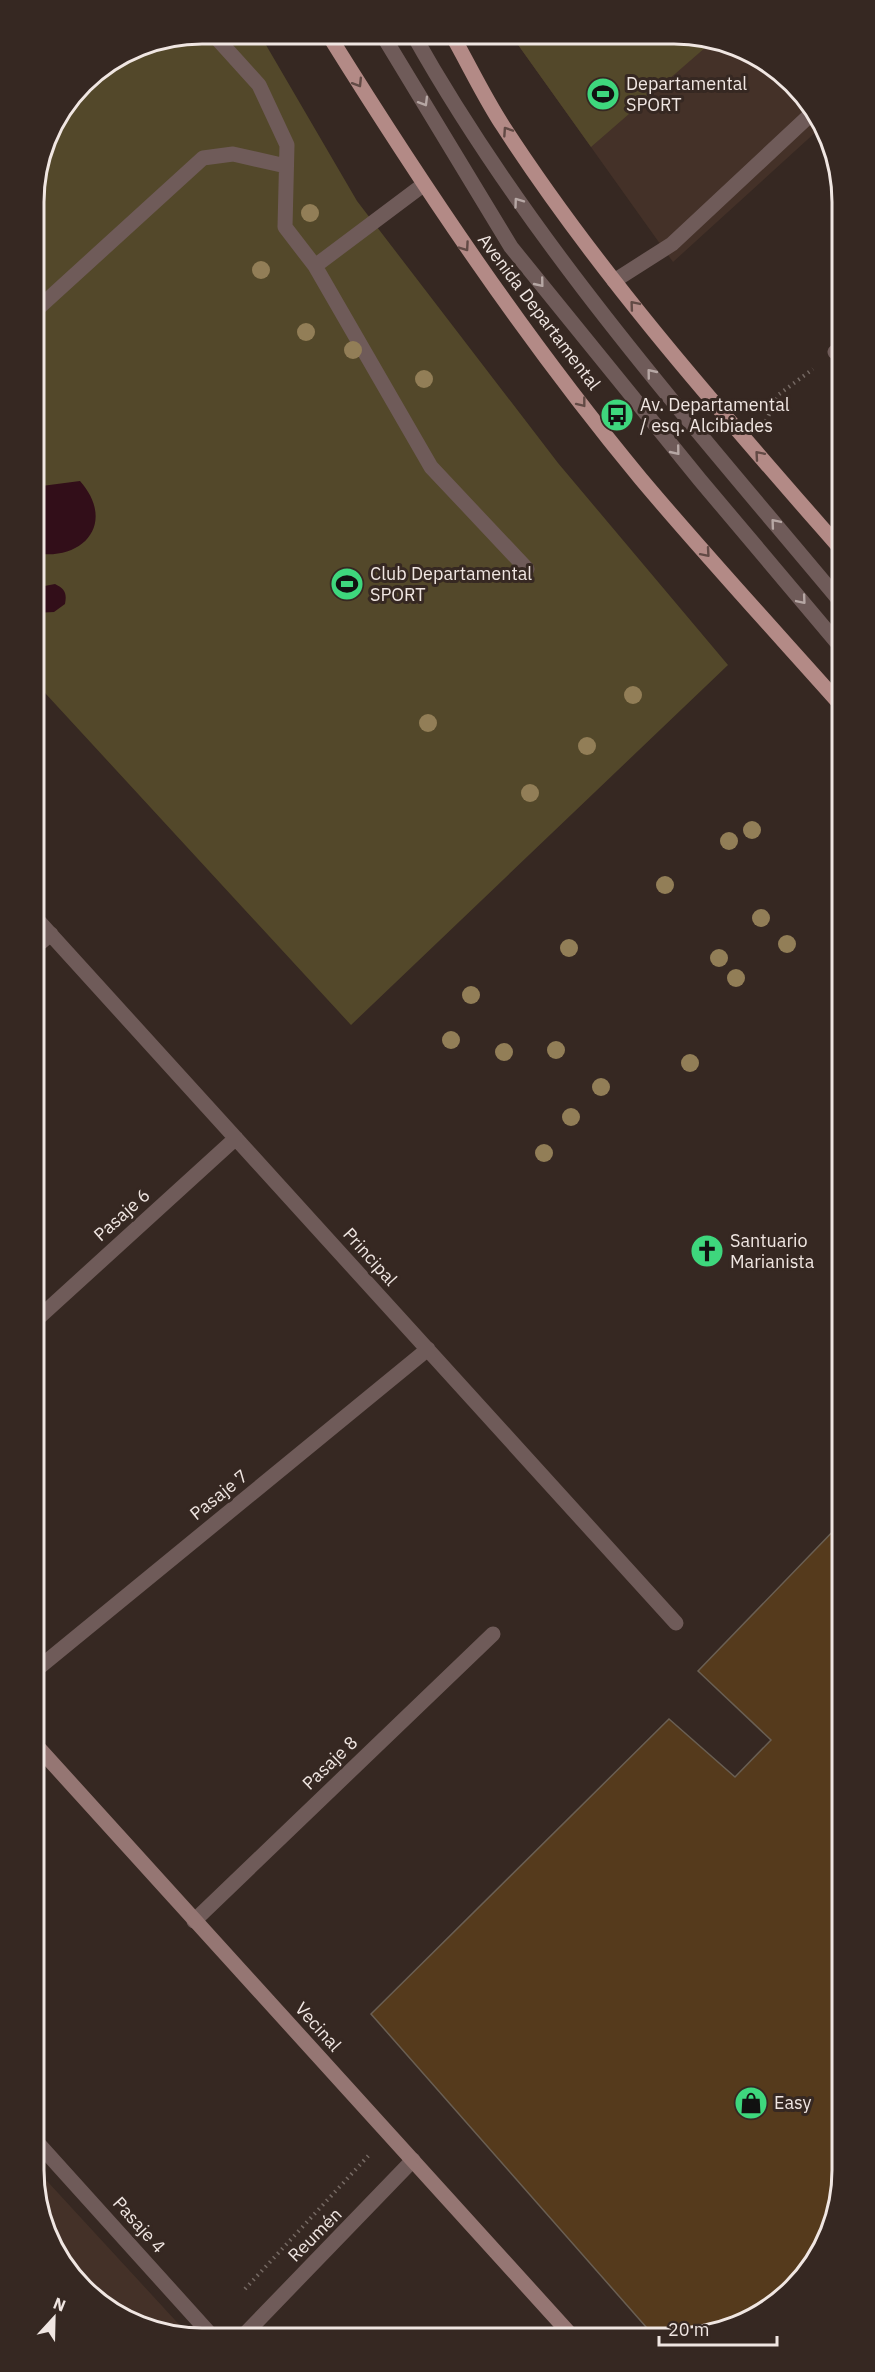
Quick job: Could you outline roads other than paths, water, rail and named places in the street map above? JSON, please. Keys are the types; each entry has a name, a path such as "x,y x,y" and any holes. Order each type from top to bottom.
{"main road":[{"path":"457,43 502,125 583,242 746,440 832,539"},
{"name":"Avenida Departamental","path":"334,44 423,185 504,303 637,473 832,694"}],"street":[{"path":"222,44 259,85 287,145 285,227 315,266 431,467 527,569"},
{"path":"388,44 511,247 692,471 832,636"},
{"path":"419,44 492,166 578,284 832,591"},
{"path":"614,281 672,244 808,118"},
{"path":"44,303 202,158 233,154 286,166"},
{"path":"315,266 423,185"},
{"name":"Principal","path":"44,926 676,1623"},
{"path":"44,940 51,934"},
{"name":"Pasaje 6","path":"43,1312 236,1138"},
{"name":"Pasaje 7","path":"43,1664 428,1349"},
{"name":"Pasaje 8","path":"195,1921 493,1634"},
{"name":"Vecinal","path":"43,1753 565,2328"},
{"name":"Pasaje 4","path":"43,2149 205,2328"},
{"name":"Reumén","path":"251,2328 413,2160"}],"place":[{"name":"Departamental SPORT","path":"603,94"},
{"name":"Av. Departamental / esq. Alcibiades","path":"617,415"},
{"name":"Club Departamental SPORT","path":"347,584"},
{"name":"Santuario Marianista","path":"707,1251"},
{"name":"Easy","path":"751,2103"}]}
